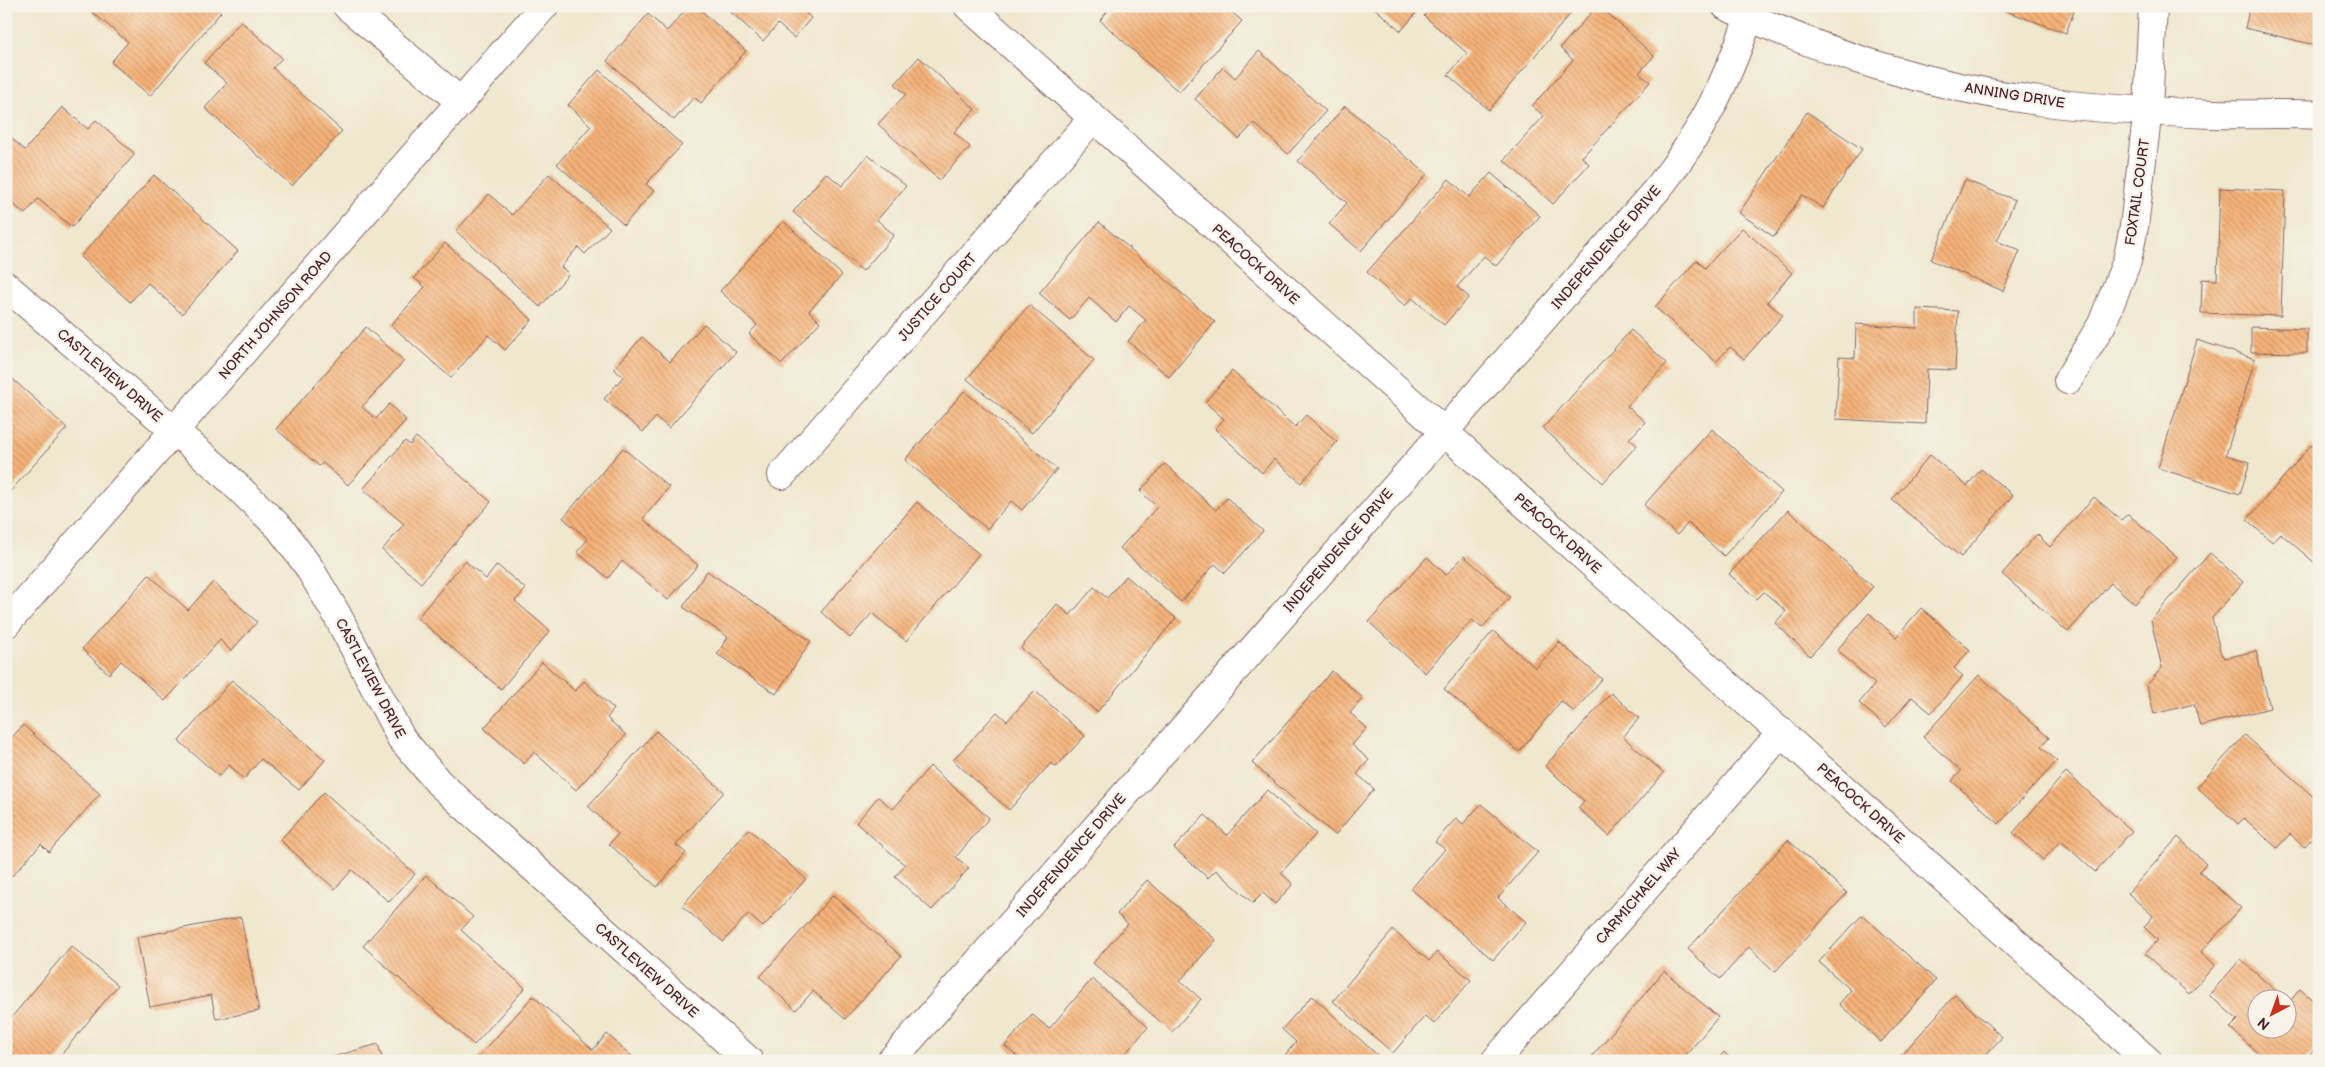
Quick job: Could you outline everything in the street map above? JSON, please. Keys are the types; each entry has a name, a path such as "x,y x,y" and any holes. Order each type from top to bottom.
{"street":[{"path":"347,6 461,102"},
{"name":"NORTH JOHNSON ROAD","path":"6,624 544,6"},
{"name":"PEACOCK DRIVE","path":"968,6 2148,1061"},
{"name":"FOXTAIL COURT","path":"2068,380 2102,324 2127,261 2134,227 2148,110 2153,6"},
{"name":"ANNING DRIVE","path":"1737,12 1877,65 1973,89 2040,102 2214,114 2319,115"},
{"name":"INDEPENDENCE DRIVE","path":"890,1061 1676,166 1692,144 1719,94 1737,12"},
{"name":"JUSTICE COURT","path":"782,475 1093,118"},
{"name":"CASTLEVIEW DRIVE","path":"6,286 241,489 280,528 294,546 336,613 401,738 439,783 749,1061"},
{"name":"CARMICHAEL WAY","path":"1495,1061 1782,732"}],"building":[{"path":"85,6 215,6 221,12 150,96 111,62 128,42"},
{"path":"689,6 696,6 746,51 701,103 694,97 674,120 607,61 648,14 667,31"},
{"path":"724,6 798,6 811,18 794,38 778,24 763,41"},
{"path":"1112,6 1225,6 1242,21 1179,92 1100,20"},
{"path":"1372,6 1422,6 1401,31"},
{"path":"1432,6 1563,6 1571,13 1489,110 1448,75 1467,53 1424,16"},
{"path":"1597,6 1600,6 1654,56 1639,73 1650,82 1582,157 1589,164 1553,204 1504,160 1544,116 1532,106 1573,60 1560,48"},
{"path":"1992,6 2076,6 2066,33"},
{"path":"2250,6 2319,6 2319,46 2245,28"},
{"path":"241,21 282,58 273,68 342,131 292,186 205,108 227,83 204,63"},
{"path":"1259,51 1326,111 1288,154 1254,123 1239,139 1195,99 1223,67 1235,78"},
{"path":"919,57 975,109 954,132 970,147 939,180 878,124 906,94 895,84"},
{"path":"599,70 682,145 646,184 654,191 624,225 557,164 591,126 568,105"},
{"path":"1345,106 1427,174 1361,251 1329,224 1347,203 1298,161"},
{"path":"62,107 88,129 96,120 135,154 72,227 38,199 25,214 6,198 6,139 9,136 25,150"},
{"path":"1807,112 1862,149 1823,208 1802,195 1774,237 1739,213"},
{"path":"868,155 906,186 877,220 894,235 863,271 793,212 826,173 842,186"},
{"path":"1491,173 1540,216 1496,266 1484,256 1457,287 1469,297 1444,325 1412,298 1405,306 1367,272 1449,179 1469,197"},
{"path":"549,174 610,228 585,254 578,247 561,267 569,274 540,307 456,231 489,194 512,215"},
{"path":"154,175 238,251 182,314 148,283 130,302 80,257"},
{"path":"1965,180 2015,200 1997,241 2020,251 2003,291 1931,260"},
{"path":"2220,188 2285,191 2281,316 2201,313 2202,279 2217,280"},
{"path":"783,221 842,275 809,311 820,322 782,364 749,334 757,325 720,291"},
{"path":"1099,222 1215,322 1169,377 1128,341 1146,320 1129,306 1116,322 1089,298 1070,320 1039,293"},
{"path":"1742,228 1792,273 1767,302 1783,315 1744,359 1730,347 1716,362 1655,307 1697,260 1705,268"},
{"path":"445,243 532,320 505,350 488,335 451,378 391,325 425,287 414,278"},
{"path":"1029,305 1094,360 1032,433 967,379"},
{"path":"1917,309 1958,311 1955,370 1927,369 1925,424 1836,419 1839,357 1855,358 1856,324 1917,328"},
{"path":"704,324 736,352 669,428 656,417 643,432 604,399 623,377 614,369 642,337 670,362"},
{"path":"366,327 404,361 362,407 376,419 389,404 406,420 348,485 323,463 319,466 276,429"},
{"path":"2251,327 2307,329 2307,353 2251,352"},
{"path":"1631,330 1667,363 1627,406 1645,422 1629,439 1637,445 1603,483 1543,428"},
{"path":"2197,340 2255,359 2226,455 2250,462 2240,494 2158,468"},
{"path":"1232,371 1295,427 1306,415 1337,442 1301,483 1274,459 1262,473 1215,429 1224,419 1205,402"},
{"path":"6,373 67,428 6,496"},
{"path":"964,391 1057,469 1022,510 1011,501 987,529 905,460"},
{"path":"1712,429 1782,492 1724,556 1688,523 1677,535 1644,505"},
{"path":"416,437 491,502 421,583 382,550 404,524 363,489 405,441 410,445"},
{"path":"2311,445 2319,451 2319,561 2316,564 2280,533 2272,542 2247,520"},
{"path":"623,448 669,487 643,519 698,565 668,600 622,561 608,578 577,552 588,539 563,518"},
{"path":"1930,455 1967,486 1981,469 2013,495 1961,557 1892,500"},
{"path":"1165,464 1216,510 1227,498 1263,531 1225,573 1215,564 1181,602 1120,548 1157,507 1140,491"},
{"path":"2094,497 2121,520 2128,514 2177,557 2135,604 2111,583 2068,632 2002,574 2037,534 2050,547"},
{"path":"917,502 979,554 906,641 872,613 850,638 821,612"},
{"path":"1788,510 1873,587 1810,656 1775,623 1786,611 1764,592 1757,599 1729,574"},
{"path":"2210,553 2243,582 2212,618 2221,654 2225,658 2256,651 2270,708 2200,726 2194,704 2154,714 2147,685 2162,668 2151,620"},
{"path":"1464,556 1510,597 1482,628 1472,620 1425,673 1369,622 1427,557 1446,575"},
{"path":"465,561 486,579 497,565 526,589 515,601 550,631 501,689 417,618"},
{"path":"707,571 811,641 776,694 717,654 728,637 683,607"},
{"path":"149,575 188,610 213,582 257,622 231,651 220,640 165,701 121,661 109,674 82,649"},
{"path":"1126,576 1176,618 1097,712 1021,648 1057,604 1070,615 1094,587 1107,598"},
{"path":"1921,608 1970,650 1954,668 1963,676 1931,713 1912,697 1886,727 1859,703 1875,684 1837,650 1869,613 1896,637"},
{"path":"1493,631 1536,668 1559,642 1602,679 1574,712 1561,701 1519,752 1444,689"},
{"path":"542,662 575,691 584,681 614,709 607,718 626,735 576,790 534,752 524,764 484,728"},
{"path":"1332,671 1363,698 1350,713 1367,728 1352,745 1369,760 1357,774 1374,789 1335,835 1252,763"},
{"path":"1979,675 2049,738 2041,747 2057,761 1999,824 1952,781 1961,771 1923,737"},
{"path":"232,680 325,760 299,790 261,759 244,779 229,765 219,776 179,741"},
{"path":"1035,691 1085,736 1056,767 1051,763 1009,810 953,760 997,712 1007,721"},
{"path":"1611,693 1639,718 1623,737 1664,773 1609,836 1578,808 1584,801 1545,766"},
{"path":"23,725 100,794 49,852 41,844 12,876 6,871 6,744"},
{"path":"656,731 724,792 676,845 686,853 657,887 609,844 618,834 588,806"},
{"path":"2245,735 2319,802 2319,831 2304,847 2290,834 2277,848 2244,818 2238,824 2197,787"},
{"path":"930,766 989,818 956,857 969,868 932,910 895,877 905,865 856,823 878,797 893,809"},
{"path":"2066,772 2132,831 2095,872 2061,841 2043,860 2013,833"},
{"path":"1267,790 1316,834 1281,873 1293,884 1275,904 1263,893 1253,903 1216,870 1208,878 1174,848 1205,815 1227,835"},
{"path":"324,792 415,874 389,902 352,870 335,889 280,840"},
{"path":"1481,804 1538,852 1498,898 1526,922 1493,960 1411,889 1445,849 1435,842 1456,818 1463,824"},
{"path":"749,829 806,879 763,927 748,914 723,942 682,906"},
{"path":"2178,837 2206,864 2199,871 2241,908 2201,952 2215,965 2189,994 2145,954 2158,940 2144,927 2153,916 2128,893"},
{"path":"1788,840 1847,893 1775,972 1749,947 1720,979 1688,949"},
{"path":"426,875 473,917 461,930 525,988 474,1045 363,946"},
{"path":"1147,880 1216,940 1180,981 1201,999 1172,1032 1093,963 1128,924 1117,914"},
{"path":"833,895 901,956 845,1019 813,991 796,1010 760,977"},
{"path":"1862,915 1936,980 1881,1042 1839,1004 1851,990 1819,962"},
{"path":"241,917 259,1011 216,1019 211,995 150,1007 137,937"},
{"path":"1393,930 1429,961 1437,952 1471,980 1434,1024 1425,1016 1393,1053 1333,1001"},
{"path":"71,946 118,985 56,1061 7,1061 6,1024"},
{"path":"2241,959 2274,990 2248,990 2248,1040 2298,1040 2298,992 2300,989 2319,1006 2319,1044 2304,1061 2266,1061 2230,1028 2238,1020 2209,995"},
{"path":"1664,971 1718,1017 1681,1061 1588,1061"},
{"path":"1092,979 1148,1027 1119,1061 1022,1061 1005,1046 1032,1014 1049,1029"},
{"path":"1955,995 2002,1037 1982,1059 1984,1061 1896,1061"},
{"path":"533,996 593,1050 607,1034 637,1061 475,1061"},
{"path":"1312,996 1384,1061 1280,1061 1296,1042 1282,1029"},
{"path":"378,1044 383,1061 322,1061 322,1060"},
{"path":"1724,1052 1733,1061 1716,1061"}]}
